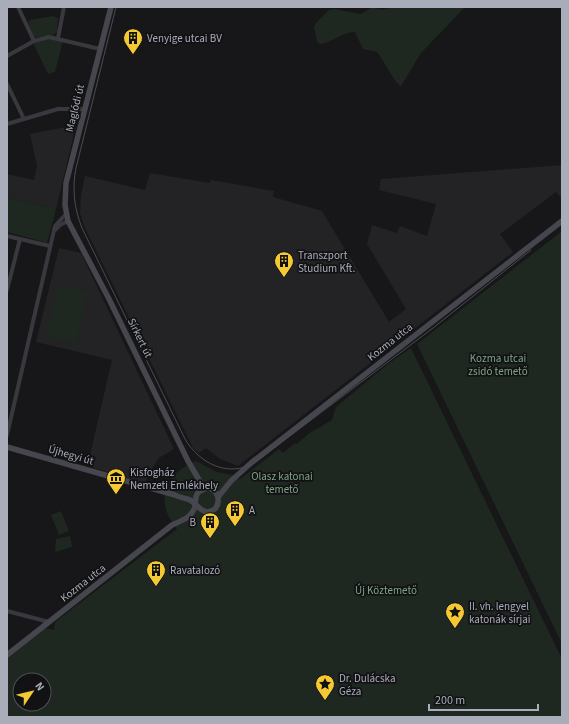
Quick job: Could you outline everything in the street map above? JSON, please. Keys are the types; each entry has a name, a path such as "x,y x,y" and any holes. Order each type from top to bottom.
{"street":[{"path":"18,7 34,41"},
{"path":"58,38 64,7"},
{"name":"Maglódi út","path":"68,221 64,200 66,183 110,7"},
{"path":"7,56 34,41 46,38 58,38 100,49"},
{"path":"7,84 24,120"},
{"path":"7,124 58,109 85,109"},
{"path":"7,435 53,234 56,223 66,214"},
{"path":"53,234 58,226 68,221"},
{"name":"Sírkert út","path":"68,221 109,299 190,465 202,485 210,489"},
{"name":"Kozma utca","path":"171,527 187,521 202,511 209,512 214,510 218,505 218,497 231,481 281,439 562,221"},
{"path":"7,236 50,246"},
{"path":"7,290 20,239"},
{"name":"Újhegyi út","path":"7,448 175,495 196,504"},
{"name":"Sírkert út","path":"190,465 197,484 198,493"},
{"name":"Kozma utca","path":"7,655 171,527 190,515 196,504 195,499 198,493 231,481"},
{"path":"210,489 218,497"},
{"name":"Újhegyi út","path":"175,495 189,496 198,493"},
{"path":"196,504 202,511"},
{"path":"7,611 49,622"}],"shaded area":[{"path":"76,125 56,209 7,197 7,174 34,180 37,166 30,134"},
{"path":"562,165 562,199 556,192 500,234 513,252 238,466 220,459 206,448 199,453 193,448 85,228 80,213 81,195 85,176 145,190 150,173 210,183 211,180 274,191 273,197 322,211 389,322 406,309 367,244 372,225 397,233 400,226 427,236 436,204 379,190 381,179"},
{"path":"59,248 81,253 174,449 159,458 150,471 145,483 94,468 93,465 96,457 90,455 112,360 36,342"}],"green space":[{"path":"373,7 382,10 393,7 465,7 421,53 401,86 395,81 377,52 363,49 355,32 350,32 325,43 320,44 317,42 314,27 329,10 334,9 361,14"},
{"path":"53,16 58,18 57,32 53,35 34,38 28,22 30,20"},
{"path":"48,39 63,41 55,72 48,74 33,43"},
{"path":"7,197 56,209 47,243 7,232"},
{"name":"Kozma utcai zsidó temető","path":"562,231 562,644 417,344"},
{"path":"57,285 88,292 76,345 45,337"},
{"name":"Új Köztemető","path":"411,348 562,659 562,717 7,717 7,658 45,628 54,630 55,622 177,529 170,519 164,499 170,481 176,473 196,461 217,472 233,475 240,479 279,449 283,453 295,443 297,444 308,434 332,420 336,407 388,364"},
{"path":"61,511 69,531 59,535 51,515"},
{"path":"70,536 72,547 55,552 56,539"}],"tram line":[{"path":"116,7 76,168 74,190 77,213 82,228 185,439 191,448 206,461 215,466 234,469 254,463 433,328 531,250"}],"place":[{"name":"Venyige utcai BV","path":"133,55"},
{"name":"Transzport Studium Kft.","path":"284,278"},
{"name":"Kisfogház Nemzeti Emlékhely","path":"116,495"},
{"name":"A","path":"235,527"},
{"name":"B","path":"210,539"},
{"name":"Ravatalozó","path":"156,587"},
{"name":"II. vh. lengyel katonák sírjai","path":"455,629"},
{"name":"Dr. Dulácska Géza","path":"325,701"}],"park label":[{"name":"Olasz katonai temető","path":"282,482"}]}
